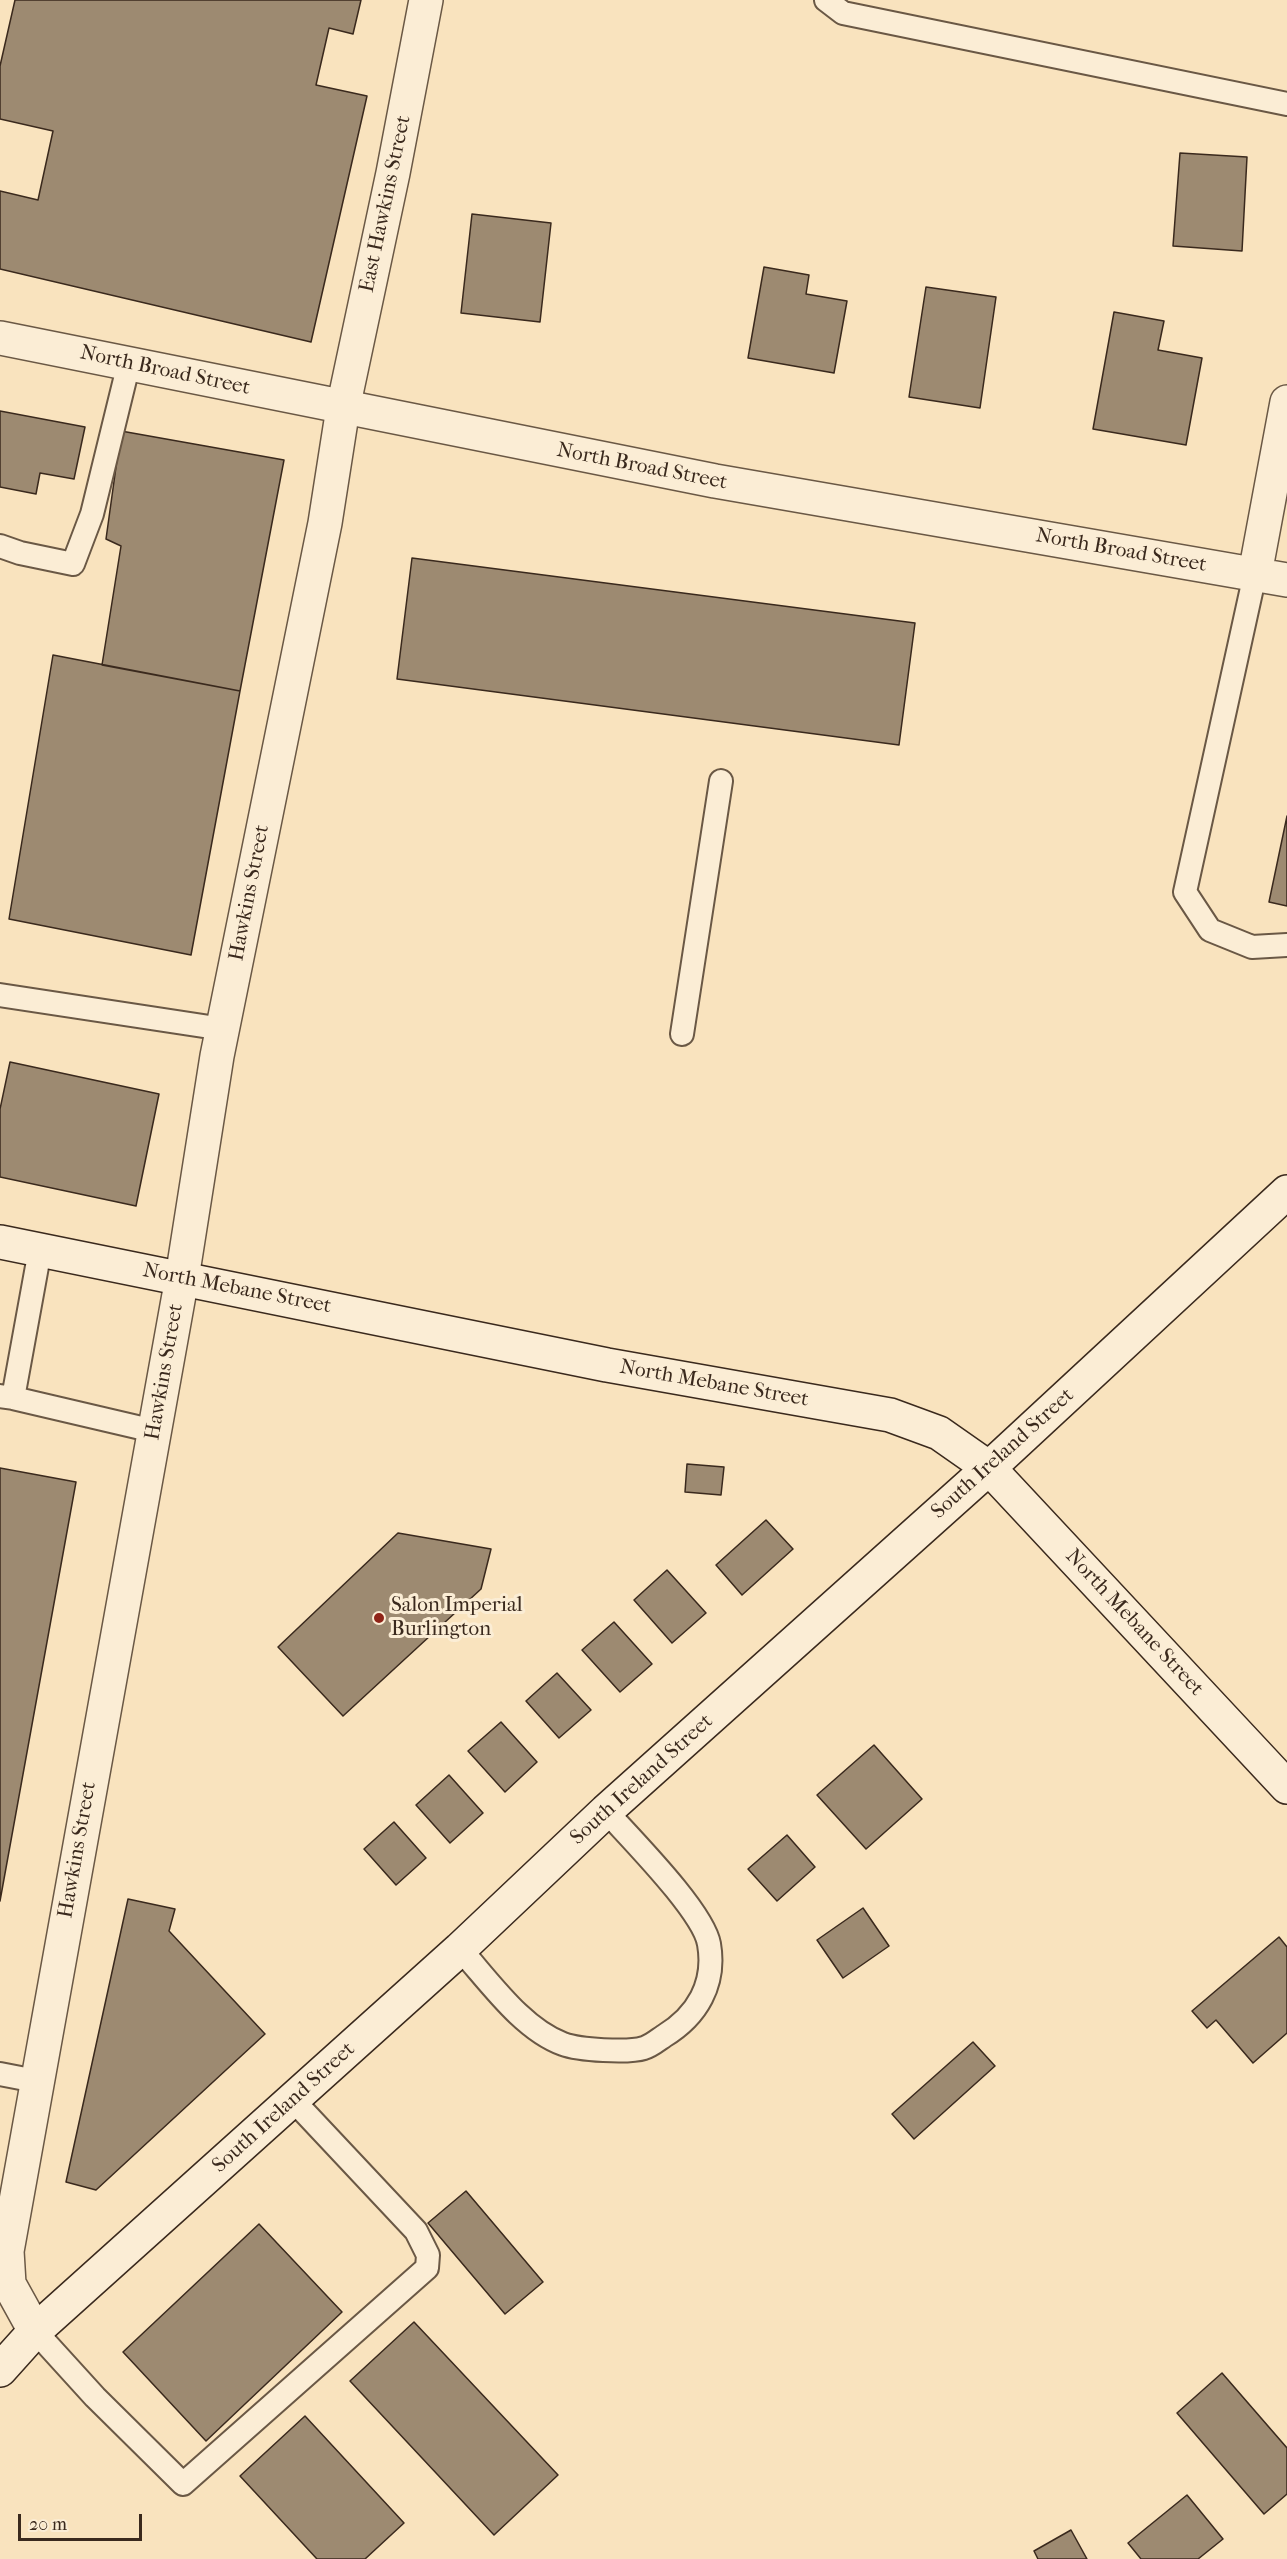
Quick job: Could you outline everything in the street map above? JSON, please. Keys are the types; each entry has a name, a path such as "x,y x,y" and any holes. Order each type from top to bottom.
{"street":[{"name":"East Hawkins Street","path":"343,408 393,173 426,0"},
{"name":"North Broad Street","path":"0,338 715,481 1287,580"},
{"path":"1255,574 1287,402"},
{"name":"Hawkins Street","path":"35,2331 9,2284 7,2251 182,1278 223,1029 326,523 343,408"},
{"name":"South Ireland Street","path":"0,2370 35,2331 460,1949 606,1811 989,1468 1287,1192"},
{"name":"North Mebane Street","path":"0,1242 607,1365 890,1416 939,1433 989,1468 1287,1787"}],"lane":[{"path":"826,0 843,13 1287,104"},
{"path":"0,546 20,553 73,564 92,514 129,363"},
{"path":"1255,574 1185,892 1210,930 1252,947 1287,945"},
{"path":"682,1034 721,781"},
{"path":"0,995 223,1029"},
{"path":"40,1250 7,1397 154,1431"},
{"path":"460,1949 528,2024 563,2045 602,2051 645,2048 678,2028 701,2002 709,1980 709,1943 690,1906 606,1811"},
{"path":"0,2074 36,2081"},
{"path":"35,2331 95,2397 183,2484 427,2268 428,2255 416,2231 293,2100"}],"building":[{"path":"15,0 361,0 353,34 329,28 316,85 367,96 311,342 0,269 0,191 38,200 53,131 0,119 0,66"},
{"path":"1180,153 1247,157 1242,251 1173,246"},
{"path":"472,214 551,223 540,322 461,313"},
{"path":"764,267 809,275 806,294 847,301 834,373 748,358"},
{"path":"926,287 996,297 980,408 909,397"},
{"path":"1114,312 1164,321 1158,350 1202,358 1186,445 1093,429"},
{"path":"0,411 85,427 74,479 40,473 36,494 0,487"},
{"path":"121,431 284,460 240,691 102,665 121,546 106,539"},
{"path":"412,558 915,623 899,745 397,679"},
{"path":"53,655 240,691 191,955 9,919"},
{"path":"1287,816 1287,906 1269,902"},
{"path":"10,1062 159,1094 136,1206 0,1177 0,1109"},
{"path":"687,1464 724,1467 721,1495 685,1492"},
{"path":"0,1468 76,1482 0,1901"},
{"path":"766,1520 793,1549 742,1595 716,1565"},
{"name":"Salon Imperial Burlington","path":"398,1533 491,1549 481,1589 343,1716 278,1647"},
{"path":"667,1570 706,1613 672,1643 634,1600"},
{"path":"614,1622 652,1664 620,1692 582,1650"},
{"path":"557,1673 591,1710 559,1738 526,1701"},
{"path":"501,1722 537,1762 505,1792 468,1751"},
{"path":"874,1745 922,1799 866,1849 817,1795"},
{"path":"449,1775 483,1813 450,1843 416,1805"},
{"path":"394,1822 426,1858 396,1885 364,1849"},
{"path":"787,1835 815,1867 777,1901 748,1869"},
{"path":"128,1899 175,1909 169,1931 265,2034 96,2190 66,2182"},
{"path":"863,1908 889,1946 843,1978 817,1940"},
{"path":"1279,1937 1287,1947 1287,2033 1253,2063 1216,2020 1207,2028 1192,2011"},
{"path":"973,2042 995,2066 914,2139 892,2114"},
{"path":"466,2191 543,2282 505,2314 428,2223"},
{"path":"259,2224 342,2312 206,2441 123,2352"},
{"path":"414,2322 558,2475 494,2535 350,2381"},
{"path":"1222,2373 1287,2448 1287,2494 1264,2514 1177,2413"},
{"path":"305,2416 404,2523 365,2559 317,2559 240,2476"},
{"path":"1187,2495 1223,2539 1198,2559 1141,2559 1128,2543"},
{"path":"1071,2530 1087,2559 1038,2559 1034,2551"}],"place":[{"name":"Salon Imperial Burlington","path":"379,1618"}]}
